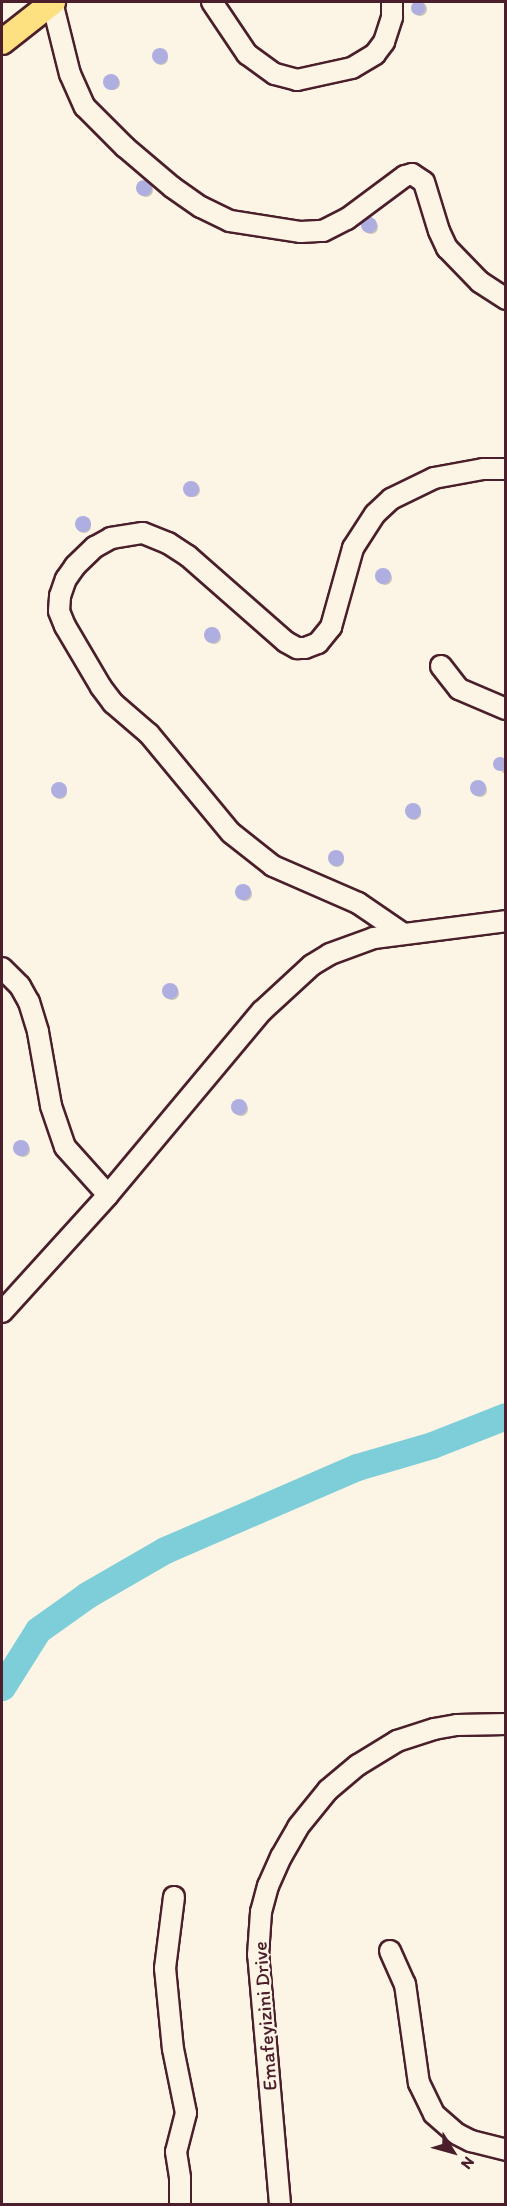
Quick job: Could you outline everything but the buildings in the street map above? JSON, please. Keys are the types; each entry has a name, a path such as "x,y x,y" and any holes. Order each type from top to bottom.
{"main road":[{"path":"2,42 53,2"}],"street":[{"path":"53,2 70,74 85,107 99,124 133,154 201,207 230,221 301,232 323,231 347,219 405,176 412,174 424,182 439,231 447,248 480,282 506,299"},
{"path":"212,2 247,54 275,75 297,80 352,68 375,54 384,42 392,17 392,2"},
{"path":"402,933 358,903 273,866 231,833 149,734 113,703 101,687 65,626 59,611 60,596 66,579 75,566 95,547 111,538 143,533 168,543 188,556 286,642 297,648 305,648 318,643 331,627 353,548 375,514 391,499 434,478 483,468 506,469"},
{"path":"441,666 459,689 506,709"},
{"path":"2,1312 108,1195 262,1011 292,981 330,954 353,944 402,933 506,921"},
{"path":"2,968 20,986 29,1002 38,1032 51,1106 65,1147 108,1195"},
{"name":"Emafeyizini Drive","path":"280,2205 258,1955 261,1912 281,1857 297,1827 328,1790 358,1765 397,1741 434,1729 457,1725 506,1724"},
{"path":"174,1897 165,1968 172,2049 186,2113 176,2152 180,2178 180,2205"},
{"path":"390,1951 405,1984 419,2083 434,2114 450,2129 471,2141 506,2150"}],"waterway":[{"path":"2,1687 38,1630 87,1595 165,1550 357,1467 432,1445 506,1416"}]}
